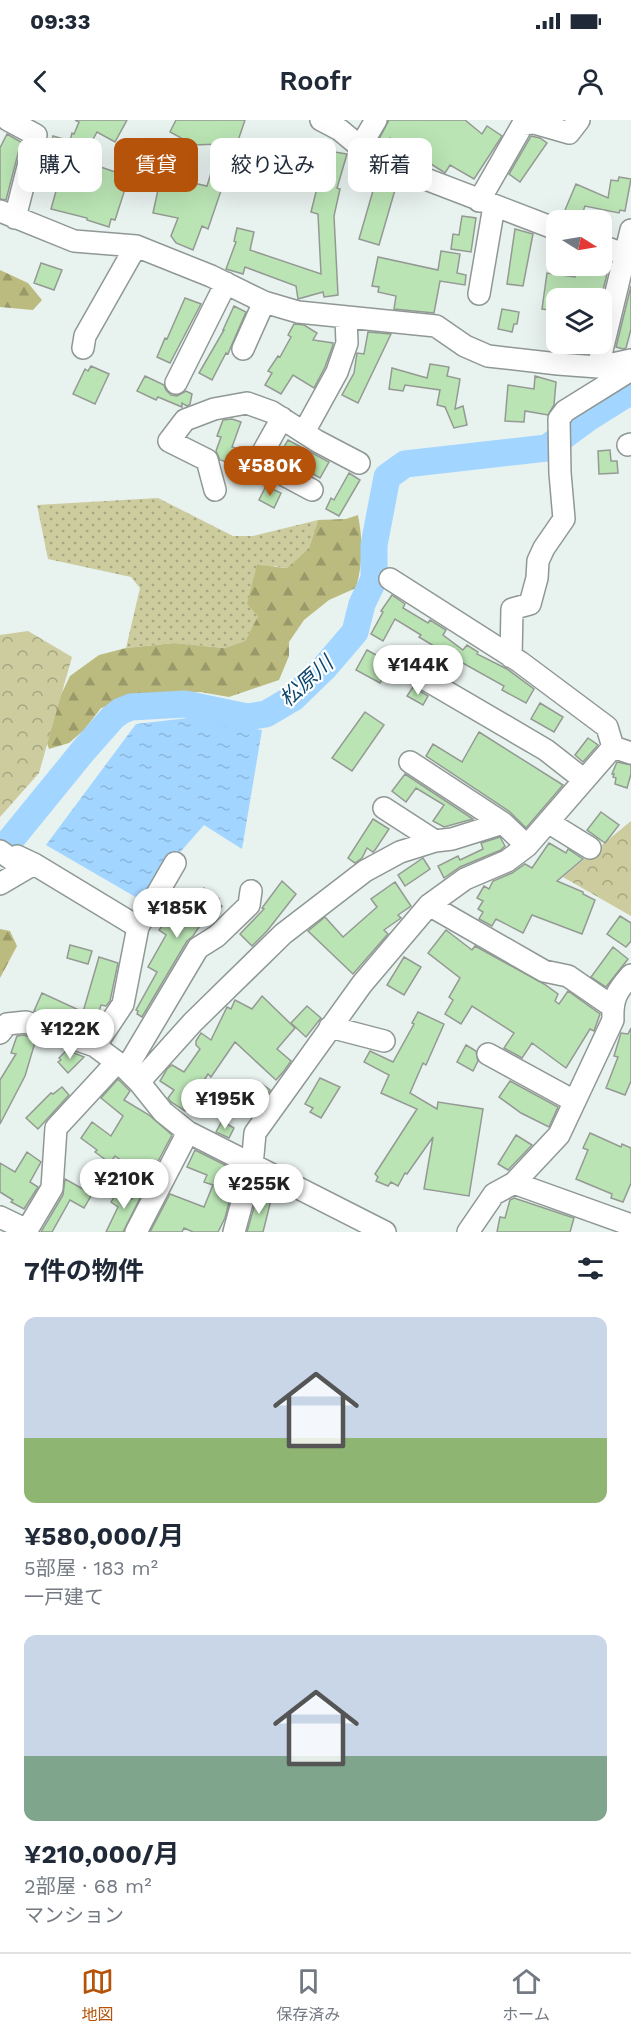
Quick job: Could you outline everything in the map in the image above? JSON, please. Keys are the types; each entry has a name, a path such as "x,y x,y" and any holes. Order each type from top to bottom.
{"street":[{"path":"8,120 36,135 8,214 74,241 136,246 226,283 264,302 298,312 436,326 465,346 488,356 598,367 631,360"},
{"path":"321,120 349,138"},
{"path":"365,138 375,120"},
{"path":"479,294 486,204 523,124 534,123 569,133 579,120"},
{"path":"432,182 546,225"},
{"path":"598,367 628,257 631,230"},
{"path":"83,348 85,336 136,246"},
{"path":"612,250 628,257"},
{"path":"176,383 226,283"},
{"path":"243,349 264,302"},
{"path":"304,432 337,372 347,343 346,318"},
{"path":"511,657 512,609 530,604 537,578 538,561 564,519 559,419 565,411 631,370"},
{"path":"215,490 207,460 169,441 184,420 214,409 247,403 272,412 359,464"},
{"path":"282,418 258,462 312,490"},
{"path":"234,1232 252,1166 255,1133 362,984 429,905 465,879 507,861 527,846 583,779 622,750 607,727 511,657 390,579"},
{"path":"411,672 546,750 583,779"},
{"path":"410,762 503,823 527,846"},
{"path":"384,808 435,841"},
{"path":"548,822 590,848"},
{"path":"0,1217 27,1230 52,1188 50,1132 193,1022 283,934 365,871 400,852 503,823"},
{"path":"0,884 16,858 138,927"},
{"path":"95,1046 123,1004 138,927 175,863"},
{"path":"128,1071 198,948 217,936 249,905 251,891"},
{"path":"429,905 544,971 568,976 619,1018"},
{"path":"468,1232 494,1194 514,1183 559,1135 574,1101 619,1018 618,991 631,975"},
{"path":"0,1033 7,1024 26,1022 95,1046 128,1071 163,1112 189,1132 385,1232"},
{"path":"330,1027 384,1041"},
{"path":"488,1053 574,1101"},
{"path":"136,1232 189,1132"},
{"path":"514,1183 631,1225"}],"green space":[{"path":"0,270 28,283 42,300 33,310 0,307"},
{"path":"158,498 233,536 253,536 318,520 309,548 287,568 274,566 258,616 245,641 224,648 174,643 126,648 140,588 131,577 48,559 37,505"},
{"path":"358,515 361,552 356,588 329,600 304,620 289,642 289,656 279,680 229,697 200,692 158,695 101,708 84,730 69,743 49,749 43,732 70,676 99,655 126,648 174,643 224,648 245,641 258,616 247,604 257,565 287,568 309,548 318,520 346,519"},
{"path":"28,631 72,657 39,773 0,817 0,635"},
{"path":"631,821 631,916 563,877"},
{"path":"0,929 10,931 17,946 0,978"}],"water":[{"path":"188,718 262,730 242,849 204,825 139,899 46,845 136,724"}],"building":[{"path":"75,120 127,120 114,141 97,132 94,138 71,138 79,122"},
{"path":"176,120 245,120 239,138 210,138 210,144 198,145 198,138 181,138 170,132"},
{"path":"389,120 465,120 482,134 487,126 502,136 474,179 450,165 445,173 432,165 432,138 380,138"},
{"path":"7,134 18,140 18,154 6,200 0,199 0,148"},
{"path":"531,136 547,143 520,182 509,174"},
{"path":"336,152 347,154 337,188 340,189 334,216 338,295 324,297 323,292 298,299 296,286 245,267 243,274 226,269 236,242 234,241 237,228 254,232 250,250 321,274 318,214 311,212 316,192 336,192"},
{"path":"102,167 114,172 114,192 124,192 115,220 111,219 109,227 87,220 87,218 51,209 56,192 102,192"},
{"path":"210,176 210,192 221,192 208,229 202,226 193,250 176,243 171,236 178,218 153,213 158,192 198,192 198,184 207,186"},
{"path":"619,177 631,179 625,211 620,210 619,213 585,206 584,210 565,210 576,184 608,198 611,180 618,181"},
{"path":"373,192 394,192 379,245 359,239"},
{"path":"462,216 476,218 471,252 451,249 453,234 459,235"},
{"path":"515,229 533,234 523,286 507,284"},
{"path":"441,251 460,254 457,273 466,275 465,285 440,281 434,313 394,309 396,296 378,292 379,287 372,286 378,257 438,270"},
{"path":"41,263 62,270 54,290 34,283"},
{"path":"547,276 606,276 604,288 546,288 546,310 542,309"},
{"path":"631,286 631,329 626,348 623,349 616,347"},
{"path":"185,298 201,304 170,363 157,357"},
{"path":"234,306 246,312 228,354 226,353 212,380 199,373 224,330"},
{"path":"502,309 519,312 517,324 514,324 512,332 498,329"},
{"path":"294,324 304,325 317,333 313,340 333,343 333,345 314,388 293,375 281,394 265,385 272,373 268,371 278,356 280,357 291,337 288,335"},
{"path":"368,332 391,334 358,403 342,395 354,373 357,353 364,354"},
{"path":"430,364 449,367 447,376 460,379 455,409 463,406 467,425 454,428 445,407 437,405 440,390 405,385 403,391 389,389 392,368 427,378"},
{"path":"91,366 109,374 95,404 73,394 85,369 88,371"},
{"path":"145,376 164,385 171,395 177,396 186,391 192,394 190,404 187,406 182,403 182,407 158,397 156,400 137,391"},
{"path":"535,376 556,382 554,405 548,415 525,411 524,422 505,421 508,385 534,389"},
{"path":"232,419 241,422 232,447 239,449 234,464 220,460 216,451 221,437 217,436 223,420"},
{"path":"288,440 329,462 320,478 308,471 310,469 280,454"},
{"path":"610,450 611,461 617,461 618,473 599,474 598,451"},
{"path":"349,473 360,480 339,516 326,509 331,498 334,500"},
{"path":"266,486 281,493 274,508 259,500"},
{"path":"392,595 405,604 403,608 428,623 430,620 446,630 443,635 463,650 467,645 478,652 477,654 507,669 534,689 526,703 502,690 504,686 461,662 451,680 429,667 439,649 395,619 383,641 371,634 383,612 381,611"},
{"path":"367,650 391,663 380,683 356,670"},
{"path":"413,687 428,696 423,705 407,696"},
{"path":"540,703 563,717 554,732 531,719"},
{"path":"365,712 384,725 352,771 332,758"},
{"path":"479,732 563,785 526,828 510,812 426,756 433,744 462,762"},
{"path":"588,738 598,745 583,762 575,755"},
{"path":"617,762 631,765 627,788 615,784 616,778 612,774"},
{"path":"405,774 473,819 444,827 433,821 444,805 416,788 406,802 392,791"},
{"path":"601,812 619,825 605,843 587,830"},
{"path":"373,819 389,829 373,852 367,848 362,858 355,863 348,858"},
{"path":"500,837 505,846 501,850 460,867 444,878 438,866 458,856 460,860 483,849 481,843"},
{"path":"549,843 566,853 568,849 583,859 557,881 595,900 582,934 532,915 523,933 496,919 492,926 479,919 483,912 478,909 483,901 477,898 484,886 489,889 493,881 512,873 525,864 532,868"},
{"path":"423,858 430,869 405,886 398,875"},
{"path":"282,881 296,894 252,946 240,934 264,909 262,908"},
{"path":"395,882 411,906 398,915 401,918 384,930 388,934 353,974 308,931 325,917 343,937 377,907 371,899"},
{"path":"204,888 219,899 217,902 222,906 214,916 209,912 187,941 142,1017 137,1014 136,1010 157,972 148,967 166,935 159,930 182,900 191,906"},
{"path":"620,916 631,923 631,941 626,947 607,934"},
{"path":"446,930 472,950 475,946 544,984 558,994 555,1001 559,1004 568,991 600,1014 594,1031 590,1029 566,1068 532,1043 522,1058 504,1048 514,1033 472,1006 461,1024 445,1014 453,1000 449,997 460,978 428,953"},
{"path":"70,945 92,951 88,964 67,958"},
{"path":"613,947 628,959 606,987 591,977"},
{"path":"99,957 118,963 110,1001 106,1006 101,1005 90,1031 44,1012 43,1014 34,1011 42,993 83,1012"},
{"path":"404,957 421,967 404,995 387,985"},
{"path":"262,996 295,1028 277,1049 291,1061 284,1071 276,1080 235,1042 211,1077 208,1074 185,1111 171,1102 168,1098 174,1090 160,1081 167,1069 172,1065 184,1072 200,1049 196,1041 201,1033 211,1040 227,1007 231,1009 235,1000 252,1009"},
{"path":"307,1006 321,1018 306,1037 291,1023"},
{"path":"418,1012 444,1024 426,1065 423,1063 410,1093 437,1109 438,1102 483,1109 469,1196 424,1189 433,1137 407,1174 405,1173 398,1186 391,1182 388,1186 376,1181 378,1177 375,1174 417,1109 381,1093 389,1075 364,1062 370,1051 393,1062"},
{"path":"631,1028 631,1081 625,1095 606,1088 618,1057 614,1056 621,1033 628,1034"},
{"path":"24,1035 36,1039 25,1076 0,1124 0,1080 16,1054 11,1053 17,1036"},
{"path":"466,1045 476,1051 478,1061 473,1071 457,1062"},
{"path":"67,1050 84,1057 68,1073 58,1062"},
{"path":"320,1078 340,1087 321,1118 310,1112 313,1108 305,1104"},
{"path":"118,1079 130,1091 124,1100 149,1115 172,1135 148,1180 115,1156 110,1163 81,1138 92,1122 111,1136 123,1116 101,1098"},
{"path":"510,1081 558,1107 549,1127 521,1113 499,1097"},
{"path":"262,1084 270,1090 259,1106 251,1100"},
{"path":"62,1087 69,1095 38,1129 26,1118 51,1093 53,1094"},
{"path":"222,1121 234,1128 229,1138 216,1132"},
{"path":"590,1133 621,1147 622,1144 631,1148 631,1183 623,1202 611,1198 612,1194 576,1179 588,1150 583,1148"},
{"path":"516,1135 532,1145 508,1170 498,1164"},
{"path":"195,1150 237,1171 225,1218 218,1232 193,1232 184,1228 182,1232 150,1232 170,1194 204,1207 213,1185 204,1182 207,1175 187,1167"},
{"path":"27,1152 41,1162 30,1182 38,1187 24,1209 11,1202 13,1200 0,1192 0,1163 15,1172"},
{"path":"65,1179 92,1194 84,1208 70,1200 52,1232 41,1232 63,1195"},
{"path":"143,1182 147,1184 123,1232 106,1232 118,1207 111,1202 118,1191 132,1199"},
{"path":"257,1197 271,1200 263,1232 247,1232"},
{"path":"514,1198 574,1218 570,1232 497,1232 500,1217 505,1218 510,1200"}],"waterway":[{"name":"松原川","path":"0,853 83,751 121,711 131,707 185,704 247,717 266,714 293,698 325,667 355,632 362,604 374,579 374,545 387,477 405,464 547,448 588,418 631,391"}]}
